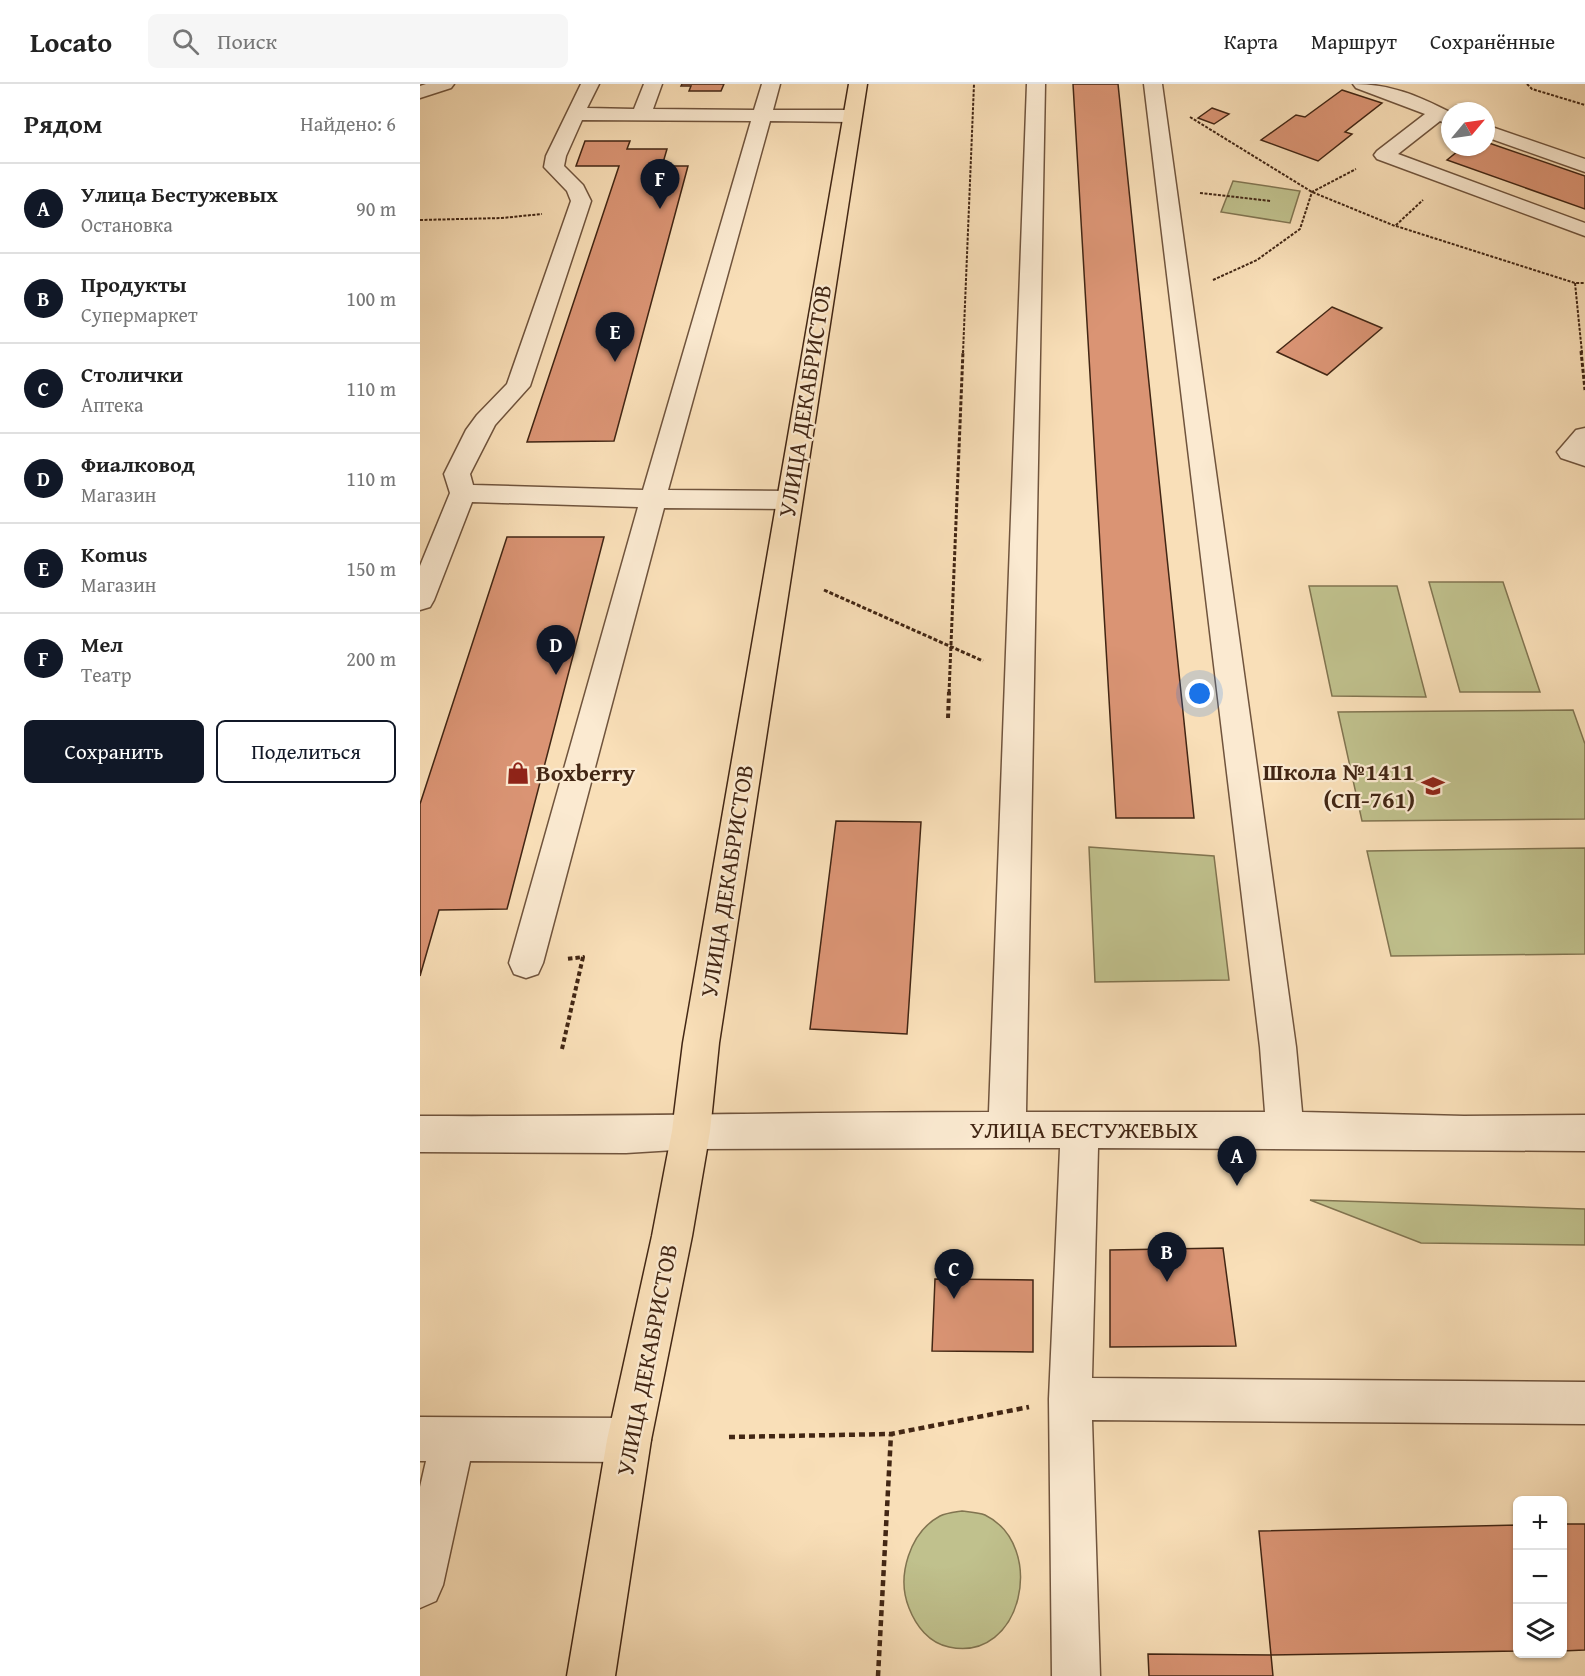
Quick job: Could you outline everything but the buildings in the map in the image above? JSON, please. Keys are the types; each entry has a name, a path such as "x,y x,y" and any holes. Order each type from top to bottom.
{"main road":[{"name":"УЛИЦА ДЕКАБРИСТОВ","path":"591,1676 629,1440 672,1236 691,1131 701,1043 858,84"}],"street":[{"path":"420,92 445,84"},
{"path":"420,600 463,493 457,474 475,436 486,420 518,386 581,201 576,189 555,166 556,156 590,84"},
{"path":"641,115 653,84"},
{"path":"526,963 653,499 771,84"},
{"path":"1007,1130 1036,84"},
{"path":"1362,84 1415,102 1441,115"},
{"path":"1415,102 1429,84"},
{"path":"1153,89 1278,1047 1285,1130"},
{"path":"575,114 851,116"},
{"path":"1384,155 1441,119"},
{"path":"1495,134 1585,166"},
{"path":"1384,155 1585,230"},
{"path":"1585,436 1570,452 1585,458"},
{"path":"463,493 653,499 789,500"},
{"name":"УЛИЦА БЕСТУЖЕВЫХ","path":"420,1134 626,1135 691,1131 1007,1130 1285,1130 1453,1134 1585,1132"},
{"path":"1076,1676 1071,1399 1080,1130"},
{"path":"1071,1399 1585,1403"},
{"path":"420,1585 437,1439 629,1440"}],"path":[{"path":"948,718 974,84"},
{"path":"1527,84 1532,89 1585,105"},
{"path":"1153,89 1312,192 1395,226 1575,283 1585,283"},
{"path":"1181,295 1257,260 1300,229 1312,192 1384,155"},
{"path":"1395,226 1446,178"},
{"path":"1168,192 1227,195 1271,201"},
{"path":"420,220 502,218 578,210"},
{"path":"1575,283 1585,390"},
{"path":"824,590 1019,677"},
{"path":"526,963 583,957 562,1049"},
{"path":"729,1437 891,1434 1071,1399"},
{"path":"878,1676 891,1434"}],"green space":[{"path":"1233,181 1300,191 1290,223 1221,212"},
{"path":"1429,582 1503,582 1540,692 1460,692"},
{"path":"1309,586 1397,586 1426,697 1332,696"},
{"path":"1573,710 1585,744 1585,819 1362,821 1338,712"},
{"path":"1089,847 1214,856 1229,980 1095,982"},
{"path":"1585,848 1585,954 1391,956 1367,851"},
{"path":"1310,1200 1585,1209 1585,1245 1421,1243"},
{"path":"962,1511 985,1515 1004,1530 1016,1551 1020,1574 1018,1598 1009,1620 995,1637 974,1647 949,1647 929,1638 912,1615 905,1596 905,1569 914,1544 930,1523 948,1513"}],"place":[{"name":"Мел","path":"660,209"},
{"name":"Komus","path":"615,362"},
{"name":"Фиалковод","path":"556,675"},
{"name":"Boxberry","path":"518,773"},
{"name":"Школа №1411 (СП-761)","path":"1433,786"},
{"name":"Улица Бестужевых","path":"1237,1186"},
{"name":"Продукты","path":"1167,1282"},
{"name":"Столички","path":"954,1299"}]}
